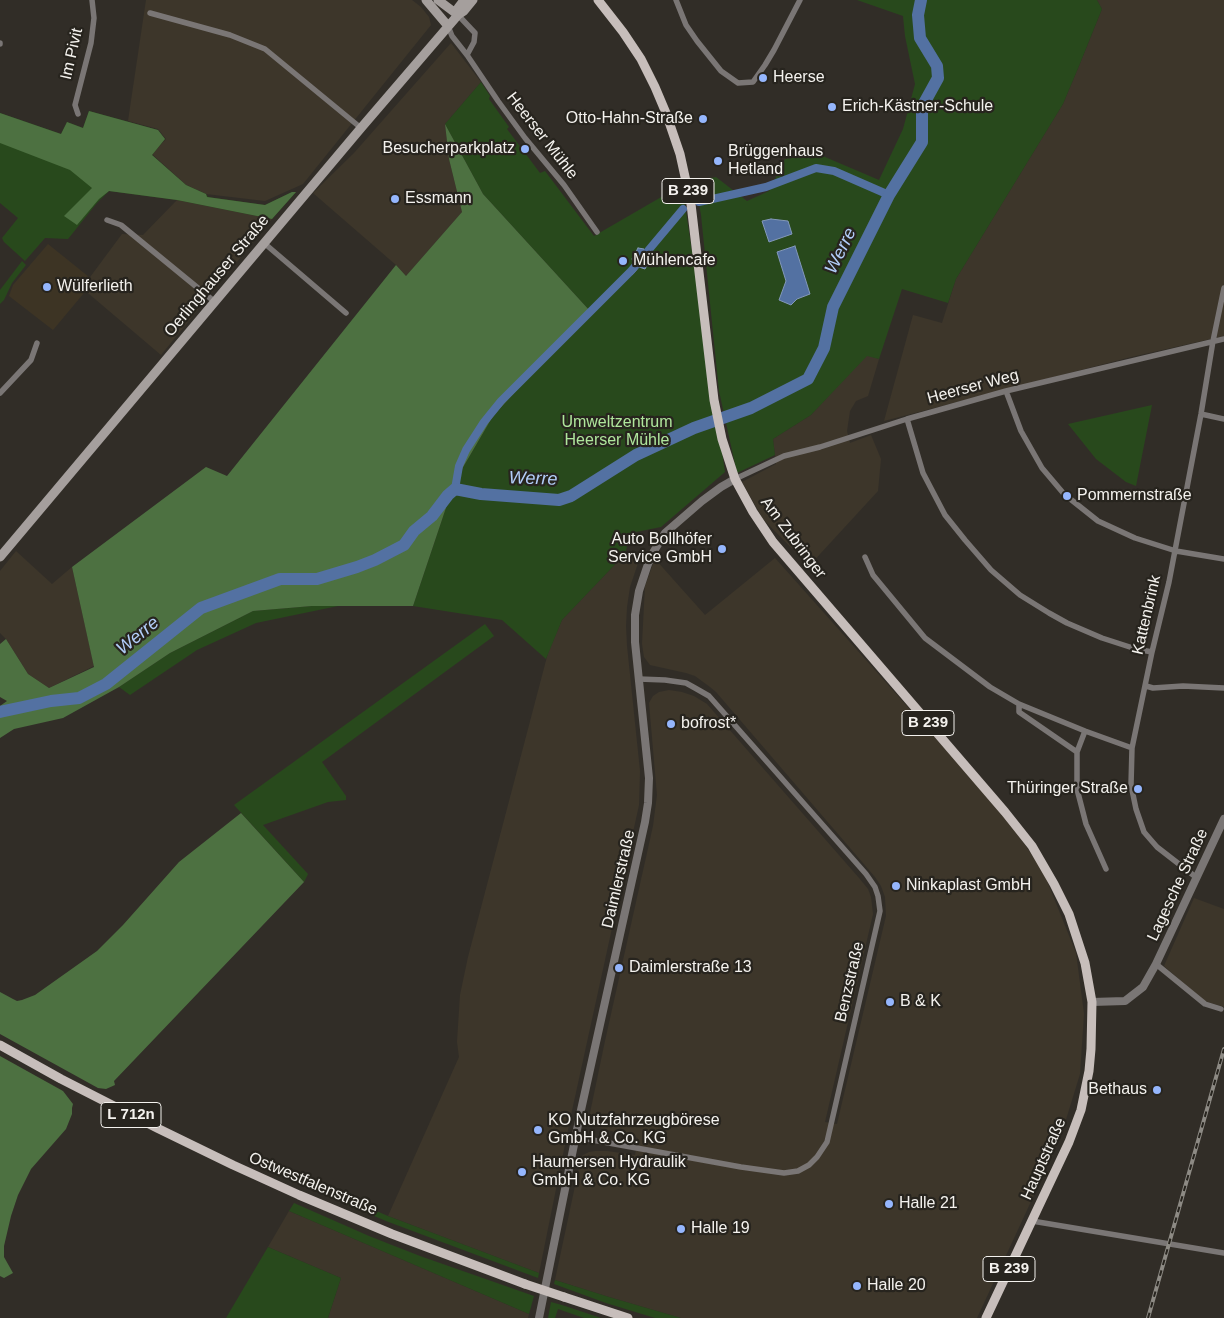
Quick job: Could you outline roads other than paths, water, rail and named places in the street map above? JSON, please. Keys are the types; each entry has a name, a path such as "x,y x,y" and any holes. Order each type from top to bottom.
{"main road":[{"path":"426,0 448,26"},
{"path":"438,0 458,15"},
{"name":"Oerlinghauser Straße","path":"458,15 458,8 464,0"},
{"name":"Oerlinghauser Straße","path":"0,557 361,128 448,26 473,0"},
{"name":"Am Zubringer","path":"598,0 623,32 655,87 680,154 691,204 714,400 728,462 735,479 753,512 773,542 1032,846 1069,914 1085,964 1092,1002"},
{"name":"Hauptstraße","path":"986,1318 1069,1142 1082,1110 1090,1071 1092,1002"},
{"name":"Ostwestfalenstraße","path":"0,1045 61,1079 157,1128 299,1195 392,1234 525,1284 628,1318"}],"street":[{"name":"Im Pivit","path":"78,114 75,104 91,43 94,18 92,0"},
{"path":"676,0 686,25 696,41 721,71 738,83 753,82 774,50 800,0"},
{"path":"150,13 230,35 265,49 361,128"},
{"path":"458,15 475,33 474,42 467,55"},
{"name":"Heerser Mühle","path":"448,26 452,36 498,101 564,185 597,232"},
{"path":"107,220 121,225 215,302"},
{"path":"264,243 346,313"},
{"name":"Kattenbrink","path":"1197,878 1157,847 1144,832 1132,795 1132,748 1152,652 1170,582 1224,288"},
{"name":"Heerser Weg","path":"735,479 784,456 820,447 907,419 1006,391 1224,339"},
{"path":"0,393 31,360 37,343"},
{"path":"1006,391 1021,431 1042,468 1064,494 1098,521 1135,538 1176,550 1224,560"},
{"path":"1201,414 1224,419"},
{"path":"907,419 923,473 946,515 991,570 1020,595 1067,623 1102,638 1152,652"},
{"name":"Daimlerstraße","path":"539,1318 648,802 649,778 635,642 636,604 641,583 654,551 666,533 674,524 721,487 735,479"},
{"path":"865,557 873,575 925,638 990,687 1019,704 1084,731 1132,748"},
{"name":"Benzstraße","path":"576,1137 784,1173 809,1165 818,1157 827,1142 880,911 878,896 866,875 709,696 686,684 665,680 639,679"},
{"path":"1146,686 1153,688 1184,686 1224,688"},
{"path":"1019,704 1019,712 1077,752"},
{"path":"1084,731 1077,752 1077,789 1086,824 1106,869"},
{"name":"Lagesche Straße","path":"1092,1002 1125,1001 1143,987 1156,964 1224,819"},
{"name":"Lagesche Straße","path":"1156,964 1205,1004 1221,1009"},
{"path":"1032,1221 1224,1253"}],"water":[{"path":"771,219 788,221 792,234 769,242 762,221"},
{"path":"795,246 810,294 797,299 791,305 779,300 786,281 777,252"},
{"path":"638,248 644,249 649,261 645,269 639,267 632,275 628,272 635,264 632,259"}],"waterway":[{"name":"Werre","path":"0,712 51,701 79,698 106,684 201,608 280,579 317,579 375,560 404,545 414,531 432,516 455,489 481,494 559,500 571,496 636,455 694,428 751,408 808,379 824,348 833,307 889,195 922,142 922,107 938,78 937,66 920,38 918,15 921,0"},
{"path":"699,202 766,187 816,168 834,171 889,195"},
{"path":"455,489 459,466 466,450 484,422 501,401 631,271 683,209"}],"railway":[{"path":"1148,1318 1224,1049"}],"place":[{"name":"Heerse","path":"763,78"},
{"name":"Erich-Kästner-Schule","path":"832,107"},
{"name":"Otto-Hahn-Straße","path":"703,119"},
{"name":"Besucherparkplatz","path":"525,149"},
{"name":"Brüggenhaus Hetland","path":"718,161"},
{"name":"Essmann","path":"395,199"},
{"name":"Mühlencafe","path":"623,261"},
{"name":"Wülferlieth","path":"47,287"},
{"name":"Pommernstraße","path":"1067,496"},
{"name":"Auto Bollhöfer Service GmbH","path":"722,549"},
{"name":"bofrost*","path":"671,724"},
{"name":"Thüringer Straße","path":"1138,789"},
{"name":"Ninkaplast GmbH","path":"896,886"},
{"name":"Daimlerstraße 13","path":"619,968"},
{"name":"B & K","path":"890,1002"},
{"name":"Bethaus","path":"1157,1090"},
{"name":"KO Nutzfahrzeugbörese GmbH & Co. KG","path":"538,1130"},
{"name":"Haumersen Hydraulik GmbH & Co. KG","path":"522,1172"},
{"name":"Halle 21","path":"889,1204"},
{"name":"Halle 19","path":"681,1229"},
{"name":"Halle 20","path":"857,1286"}],"park label":[{"name":"Umweltzentrum Heerser Mühle","path":"617,432"}]}
